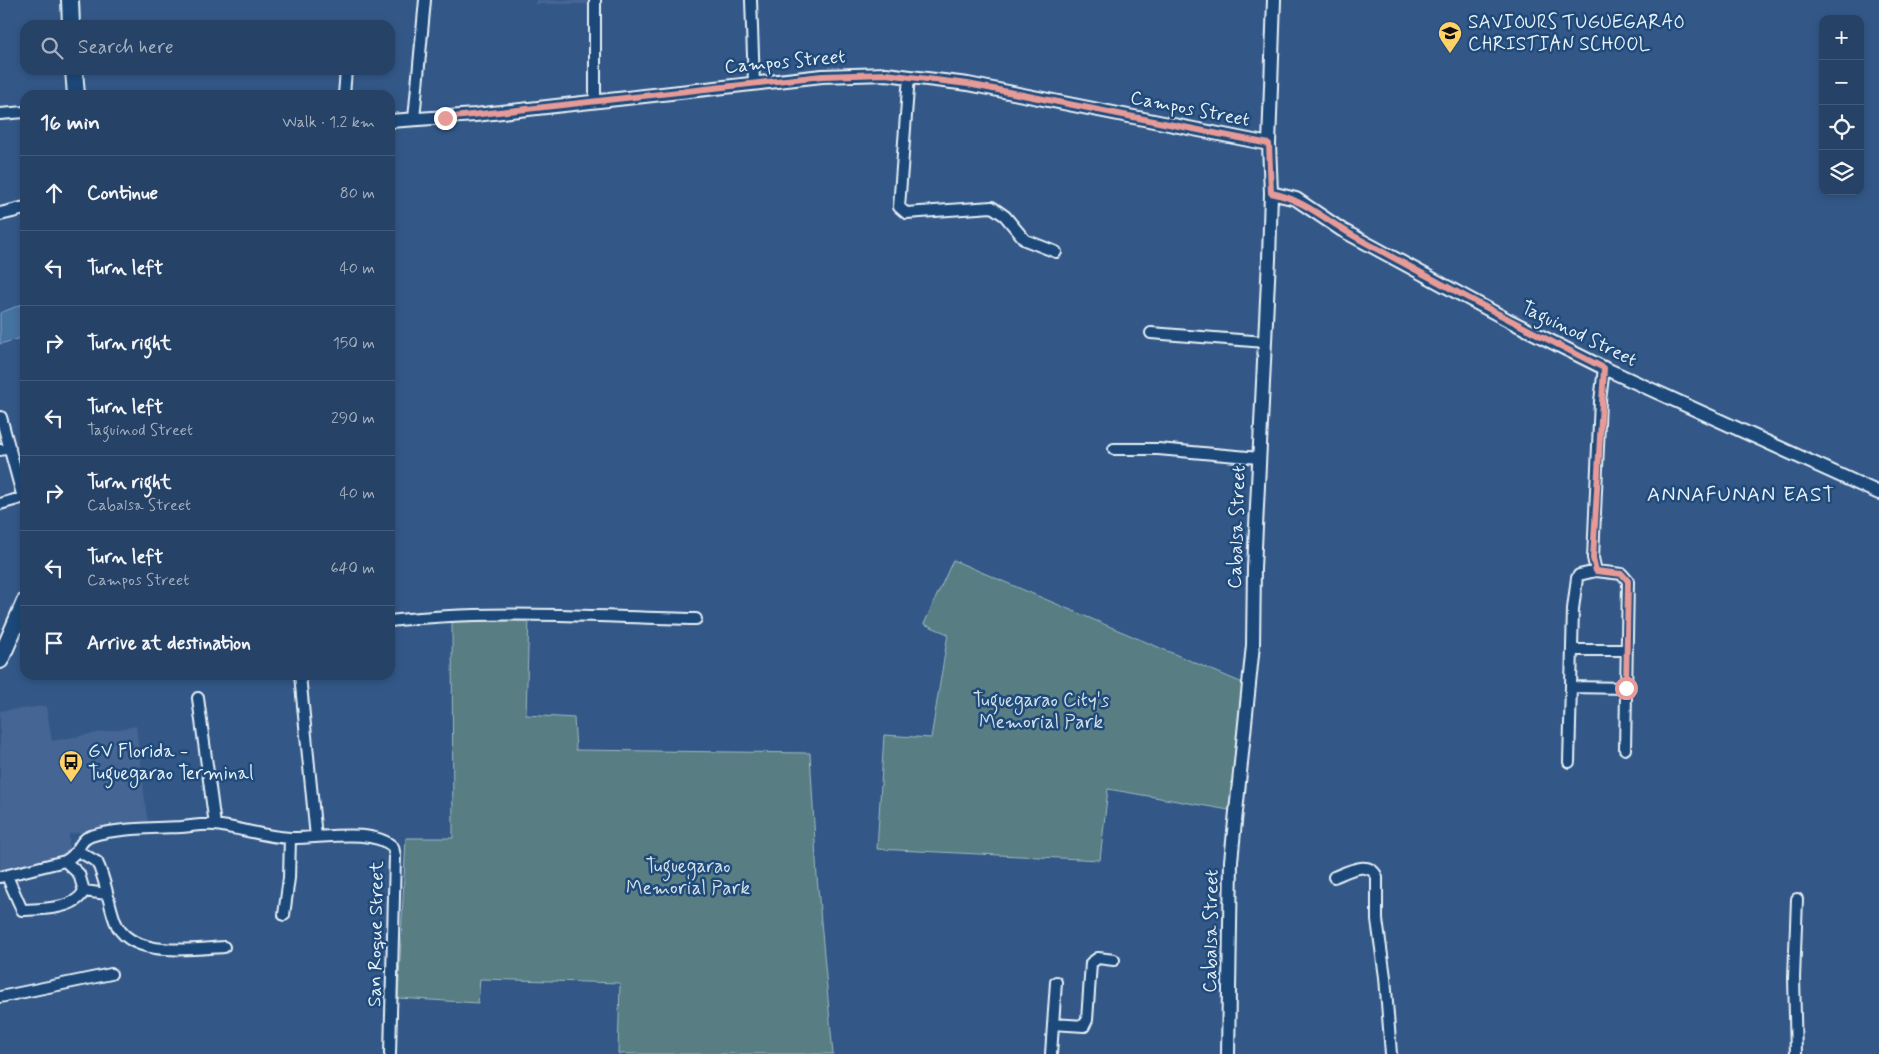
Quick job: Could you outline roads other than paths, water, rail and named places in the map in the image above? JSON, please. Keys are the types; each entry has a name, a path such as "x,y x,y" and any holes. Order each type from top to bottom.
{"highway":[{"path":"70,0 71,20"},
{"path":"74,75 76,90"},
{"path":"0,660 20,614"}],"street":[{"path":"414,119 426,0"},
{"path":"595,0 595,100"},
{"path":"751,0 754,83"},
{"name":"Cabalsa Street","path":"1228,1054 1231,861 1253,645 1254,568 1271,193 1269,144 1274,0"},
{"name":"Campos Street","path":"395,121 460,116 754,83 861,74 909,76 968,84 1269,144"},
{"path":"344,90 346,75"},
{"path":"909,76 899,207 906,213 992,207 1005,216 1025,240 1056,252"},
{"path":"0,114 20,112"},
{"name":"Taguinod Street","path":"1271,193 1296,199 1342,230 1508,320 1604,368 1879,493"},
{"path":"0,214 20,209"},
{"path":"1151,333 1264,342"},
{"path":"1596,571 1593,558 1604,368"},
{"path":"2,417 5,449 20,488"},
{"path":"1114,449 1158,449 1259,458"},
{"path":"0,504 20,499"},
{"path":"1569,762 1573,609 1577,576 1596,571 1622,574 1627,578 1625,748"},
{"path":"395,620 429,617 521,614 696,619"},
{"path":"1572,650 1627,650"},
{"path":"300,680 316,837"},
{"path":"1572,687 1626,688"},
{"path":"198,698 215,825"},
{"name":"San Roque Street","path":"65,861 74,856 82,842 92,835 215,825 260,835 290,838 366,836 380,838 393,848 396,901 390,1054"},
{"path":"284,915 289,878 290,838"},
{"path":"78,851 96,862 118,927 126,937 137,943 165,949 224,947"},
{"path":"65,861 79,874 84,891 76,901 52,907 22,910 3,877 65,861"},
{"path":"1334,877 1364,868 1371,869 1377,877 1377,920 1386,987 1391,1054"},
{"path":"84,891 107,894"},
{"path":"1796,899 1794,978 1796,1054"},
{"path":"1053,1024 1084,1026 1087,1020 1091,963 1098,958 1114,960"},
{"path":"0,997 111,974"},
{"path":"1051,1054 1056,982"}],"place":[{"name":"SAVIOURS TUGUEGARAO CHRISTIAN SCHOOL","path":"1450,54"},
{"name":"GV Florida - Tuguegarao Terminal","path":"71,783"}],"district":[{"name":"ANNAFUNAN EAST","path":"1741,495"}],"park label":[{"name":"Tuguegarao City's Memorial Park","path":"1041,711"},
{"name":"Tuguegarao Memorial Park","path":"688,877"}]}
